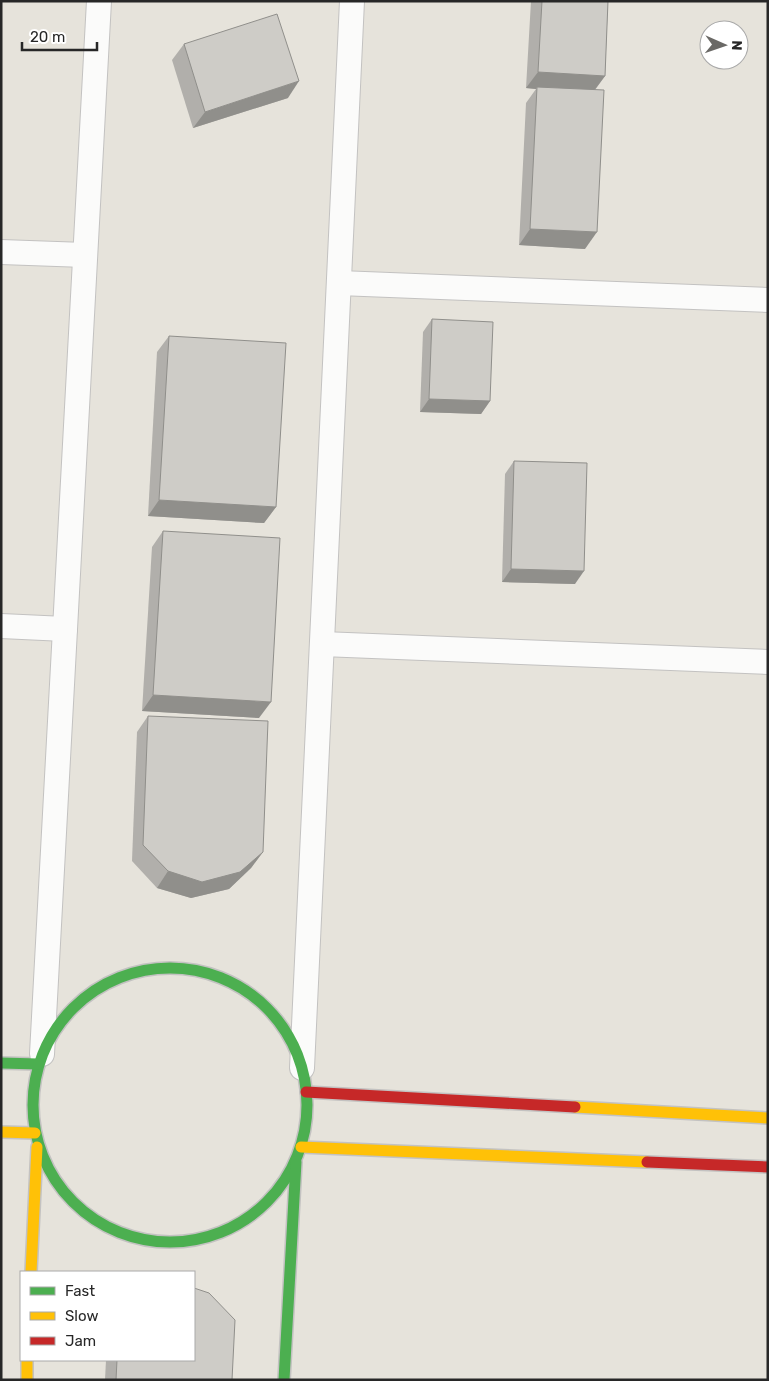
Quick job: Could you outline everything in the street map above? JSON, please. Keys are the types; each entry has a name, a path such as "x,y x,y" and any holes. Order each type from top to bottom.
{"street":[{"path":"31,1271 36,1138 32,1098 40,1059 99,1"},
{"path":"36,1138 55,1182 83,1213 120,1234 162,1243 203,1239 242,1222 274,1195 301,1147 306,1120 306,1092 302,1068 352,1"},
{"path":"1,252 85,256"},
{"path":"339,283 768,300"},
{"path":"1,626 65,629"},
{"path":"322,644 768,662"},
{"path":"40,1059 64,1017 96,989 135,972 178,967 219,976 256,998 284,1029 302,1068"},
{"path":"1,1063 40,1059"},
{"path":"306,1092 768,1118"},
{"path":"1,1132 36,1138"},
{"path":"301,1147 768,1167"},
{"path":"284,1380 296,1158"},
{"path":"26,1380 28,1361"}],"building":[{"path":"542,1 608,1 605,76 538,72"},
{"path":"277,14 299,81 205,112 184,44"},
{"path":"537,87 604,90 597,232 530,229"},
{"path":"432,319 493,322 490,401 429,399"},
{"path":"169,336 286,343 276,507 159,500"},
{"path":"514,461 587,463 584,571 511,569"},
{"path":"163,531 280,538 271,702 153,695"},
{"path":"148,716 268,721 263,852 240,872 202,882 168,871 143,845"},
{"path":"195,1288 209,1293 235,1320 232,1380 116,1380 117,1361 195,1361"}],"traffic: fast":[{"path":"170,968 210,974 235,984 267,1008 291,1040 301,1065 307,1105 301,1145 291,1170 267,1202 235,1226 210,1236 170,1242 130,1236 105,1226 73,1202 49,1170 39,1145 33,1105 39,1065 49,1040 73,1008 105,984 130,974 170,968"},
{"path":"1,1063 38,1064"},
{"path":"284,1380 296,1162"}],"traffic: slow":[{"path":"575,1107 768,1118"},
{"path":"1,1132 35,1133"},
{"path":"31,1271 37,1147"},
{"path":"301,1147 647,1162"},
{"path":"27,1361 27,1380"}],"traffic: jam":[{"path":"306,1092 575,1107"},
{"path":"647,1162 768,1167"}]}
